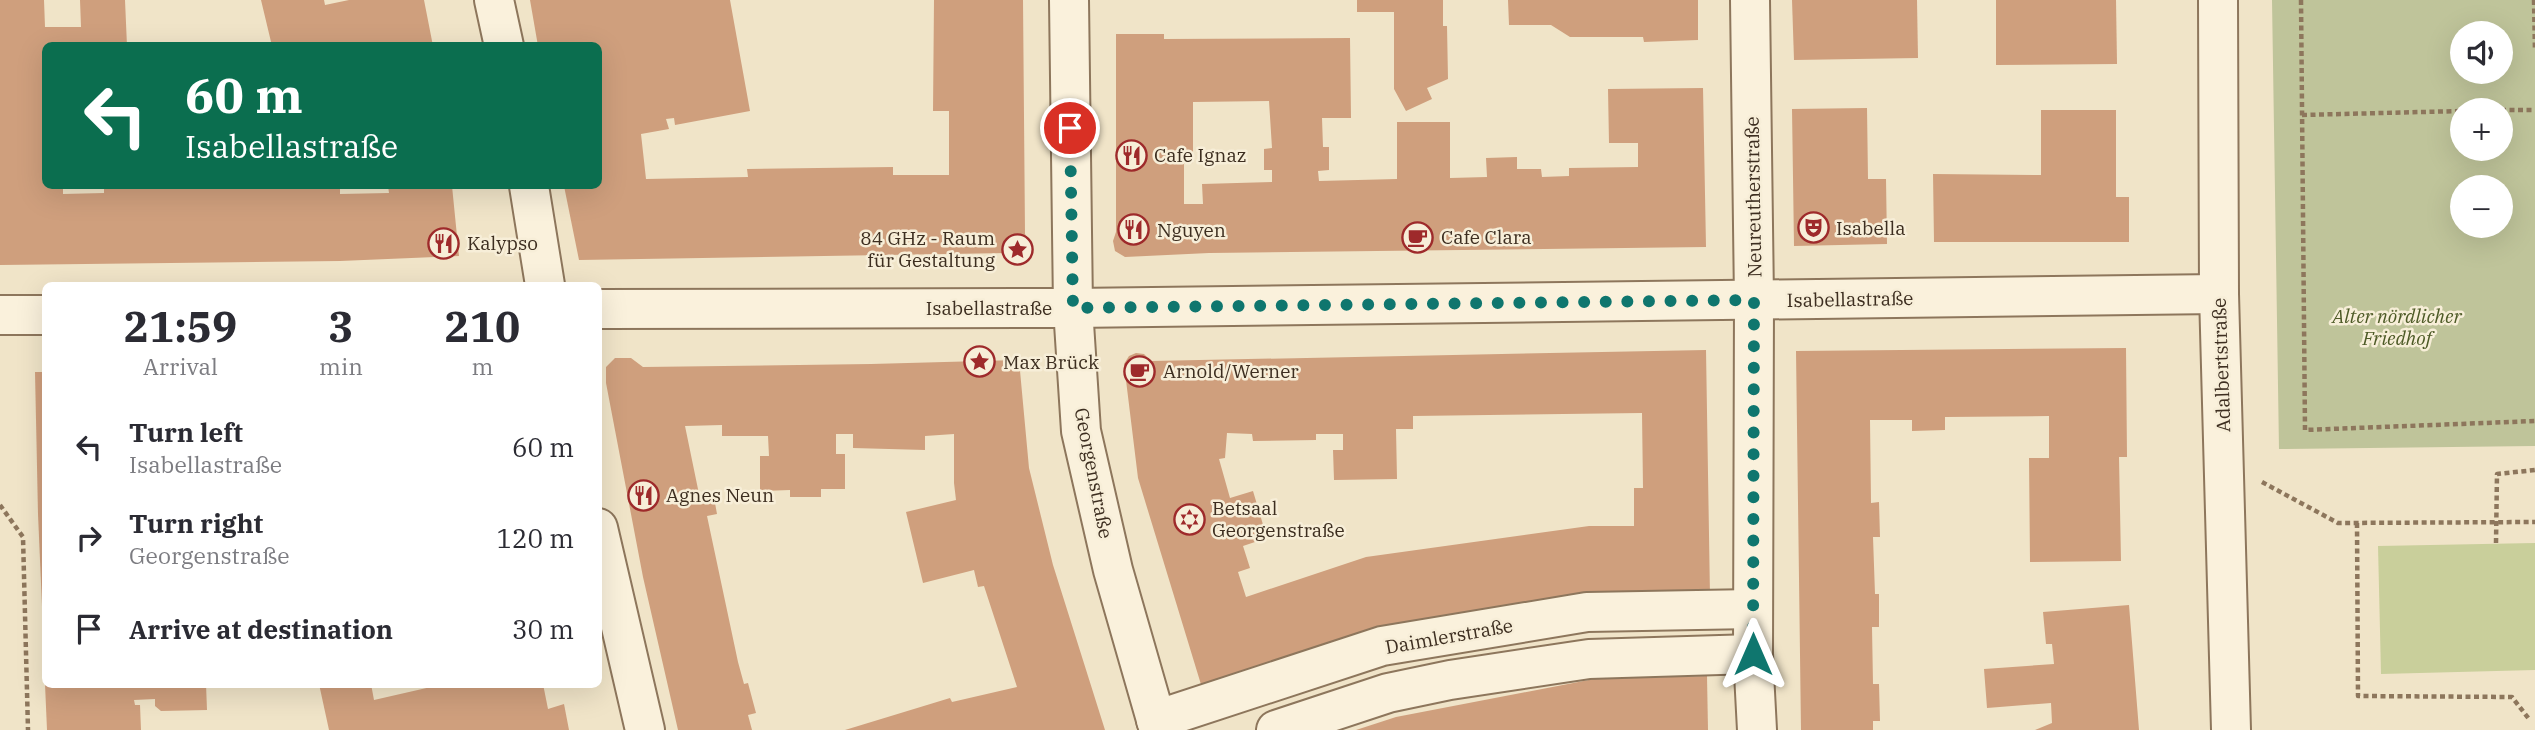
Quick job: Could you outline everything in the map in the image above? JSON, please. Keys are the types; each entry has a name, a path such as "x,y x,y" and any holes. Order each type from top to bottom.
{"street":[{"path":"494,0 503,42"},
{"name":"Georgenstraße","path":"1069,0 1073,308 1081,431 1113,570 1158,725"},
{"name":"Neureutherstraße","path":"1750,0 1754,300 1753,654 1758,730"},
{"name":"Adalbertstraße","path":"2218,0 2219,293 2231,730"},
{"path":"529,189 545,282"},
{"name":"Isabellastraße","path":"602,309 1073,308 2219,293"},
{"path":"0,315 42,314"},
{"path":"602,545 645,730"},
{"name":"Daimlerstraße","path":"1158,725 1382,646 1587,612 1753,609"},
{"path":"1276,730 1388,693 1450,680 1588,659 1753,654"}],"path":[{"path":"2301,0 2305,430 2535,421"},
{"path":"2534,0 2535,51"},
{"path":"2513,110 2535,110"},
{"path":"2302,115 2450,111"},
{"path":"2224,461 2338,523 2535,522"},
{"path":"2496,543 2497,474 2535,470"},
{"path":"0,505 23,537 28,730"},
{"path":"2357,523 2358,696 2512,697 2529,719"}],"green space":[{"name":"Alter nördlicher Friedhof","path":"2272,0 2535,0 2535,446 2279,449"},
{"path":"2535,543 2535,670 2381,674 2378,546"}],"building":[{"path":"0,0 44,0 45,27 81,27 80,0 125,0 127,42 42,42 42,189 63,189 63,194 104,193 104,189 340,189 340,194 389,193 388,189 452,189 459,256 340,261 0,265"},
{"path":"261,0 324,0 325,5 349,0 424,0 432,42 271,42"},
{"path":"530,0 730,0 750,111 675,125 674,118 666,119 669,129 641,134 646,179 748,177 747,169 893,167 893,175 949,175 949,111 933,111 934,0 1023,0 1025,234 1028,249 1022,256 1009,253 579,260 565,189 602,189 602,42 537,42"},
{"path":"1357,0 1443,0 1443,26 1447,26 1448,79 1427,88 1432,99 1406,111 1394,89 1394,12 1357,12"},
{"path":"1508,0 1698,0 1698,40 1644,42 1643,37 1570,37 1551,25 1509,25"},
{"path":"1792,0 1917,0 1918,58 1794,60"},
{"path":"1996,0 2116,0 2117,64 1996,65"},
{"path":"1116,34 1164,34 1164,39 1350,38 1351,118 1322,118 1323,147 1329,147 1329,170 1318,171 1319,181 1397,179 1397,122 1450,122 1450,178 1487,177 1486,158 1517,157 1517,169 1541,169 1542,177 1569,176 1569,168 1638,167 1638,143 1609,143 1608,89 1703,88 1706,247 1209,253 1125,257 1115,251 1113,241 1116,232","holes":["1269,101 1272,148 1264,149 1264,170 1272,170 1272,182 1202,184 1203,204 1184,204 1184,164 1193,163 1193,102"]},
{"path":"1867,108 1868,179 1886,179 1887,244 1794,246 1792,109"},
{"path":"2041,110 2116,110 2116,197 2129,197 2129,242 1934,242 1933,174 2041,175"},
{"path":"2126,348 2127,457 2119,457 2121,561 2030,562 2029,458 2049,458 2049,416 1945,417 1945,430 1912,431 1912,420 1870,420 1871,503 1879,502 1880,537 1873,537 1875,594 1879,594 1879,627 1872,627 1873,684 1879,684 1880,721 1873,721 1873,730 1801,730 1796,351"},
{"path":"1706,350 1710,596 1203,691 1138,478 1124,364 1129,356 1136,353 1144,354 1151,361","holes":["1642,413 1643,488 1634,488 1634,526 1589,526 1366,557 1246,597 1238,572 1250,568 1243,546 1267,538 1253,491 1230,498 1219,459 1225,458 1227,433 1252,434 1253,441 1316,440 1316,434 1343,434 1343,450 1333,450 1334,480 1397,479 1396,429 1413,429 1413,416"]},
{"path":"615,358 631,358 643,367 1019,360 1029,468 1053,565 1105,730 845,730 950,698 952,702 1017,687 984,586 978,587 974,570 923,583 906,512 956,500 954,434 925,436 925,450 853,448 853,434 836,434 836,454 845,454 845,489 821,489 821,497 790,497 790,490 760,491 760,456 769,456 768,436 722,436 722,425 685,426 699,494 713,492 717,514 707,516 738,662 744,684 748,683 756,713 748,715 752,730 678,730 643,577 606,383 606,367"},
{"path":"35,372 42,372 42,606"},
{"path":"2129,605 2139,730 2035,730 2052,723 2051,703 1987,708 1984,669 2054,664 2052,644 2046,644 2043,612"},
{"path":"1707,676 1708,730 1356,730 1396,717 1594,679"},
{"path":"45,688 206,688 207,710 161,711 155,706 155,699 134,700 135,705 140,705 141,730 47,730"},
{"path":"320,688 372,688 374,700 426,688 544,688 548,709 564,704 569,730 329,730"}],"place":[{"name":"Cafe Ignaz","path":"1131,155"},
{"name":"Isabella","path":"1813,228"},
{"name":"Nguyen","path":"1134,230"},
{"name":"Cafe Clara","path":"1418,237"},
{"name":"Kalypso","path":"444,243"},
{"name":"84 GHz - Raum für Gestaltung","path":"1018,249"},
{"name":"Max Brück","path":"980,362"},
{"name":"Arnold/Werner","path":"1140,371"},
{"name":"Agnes Neun","path":"643,495"},
{"name":"Betsaal Georgenstraße","path":"1189,519"}],"route":[{"path":"1070,128 1073,308 1754,300 1753,654"}]}
